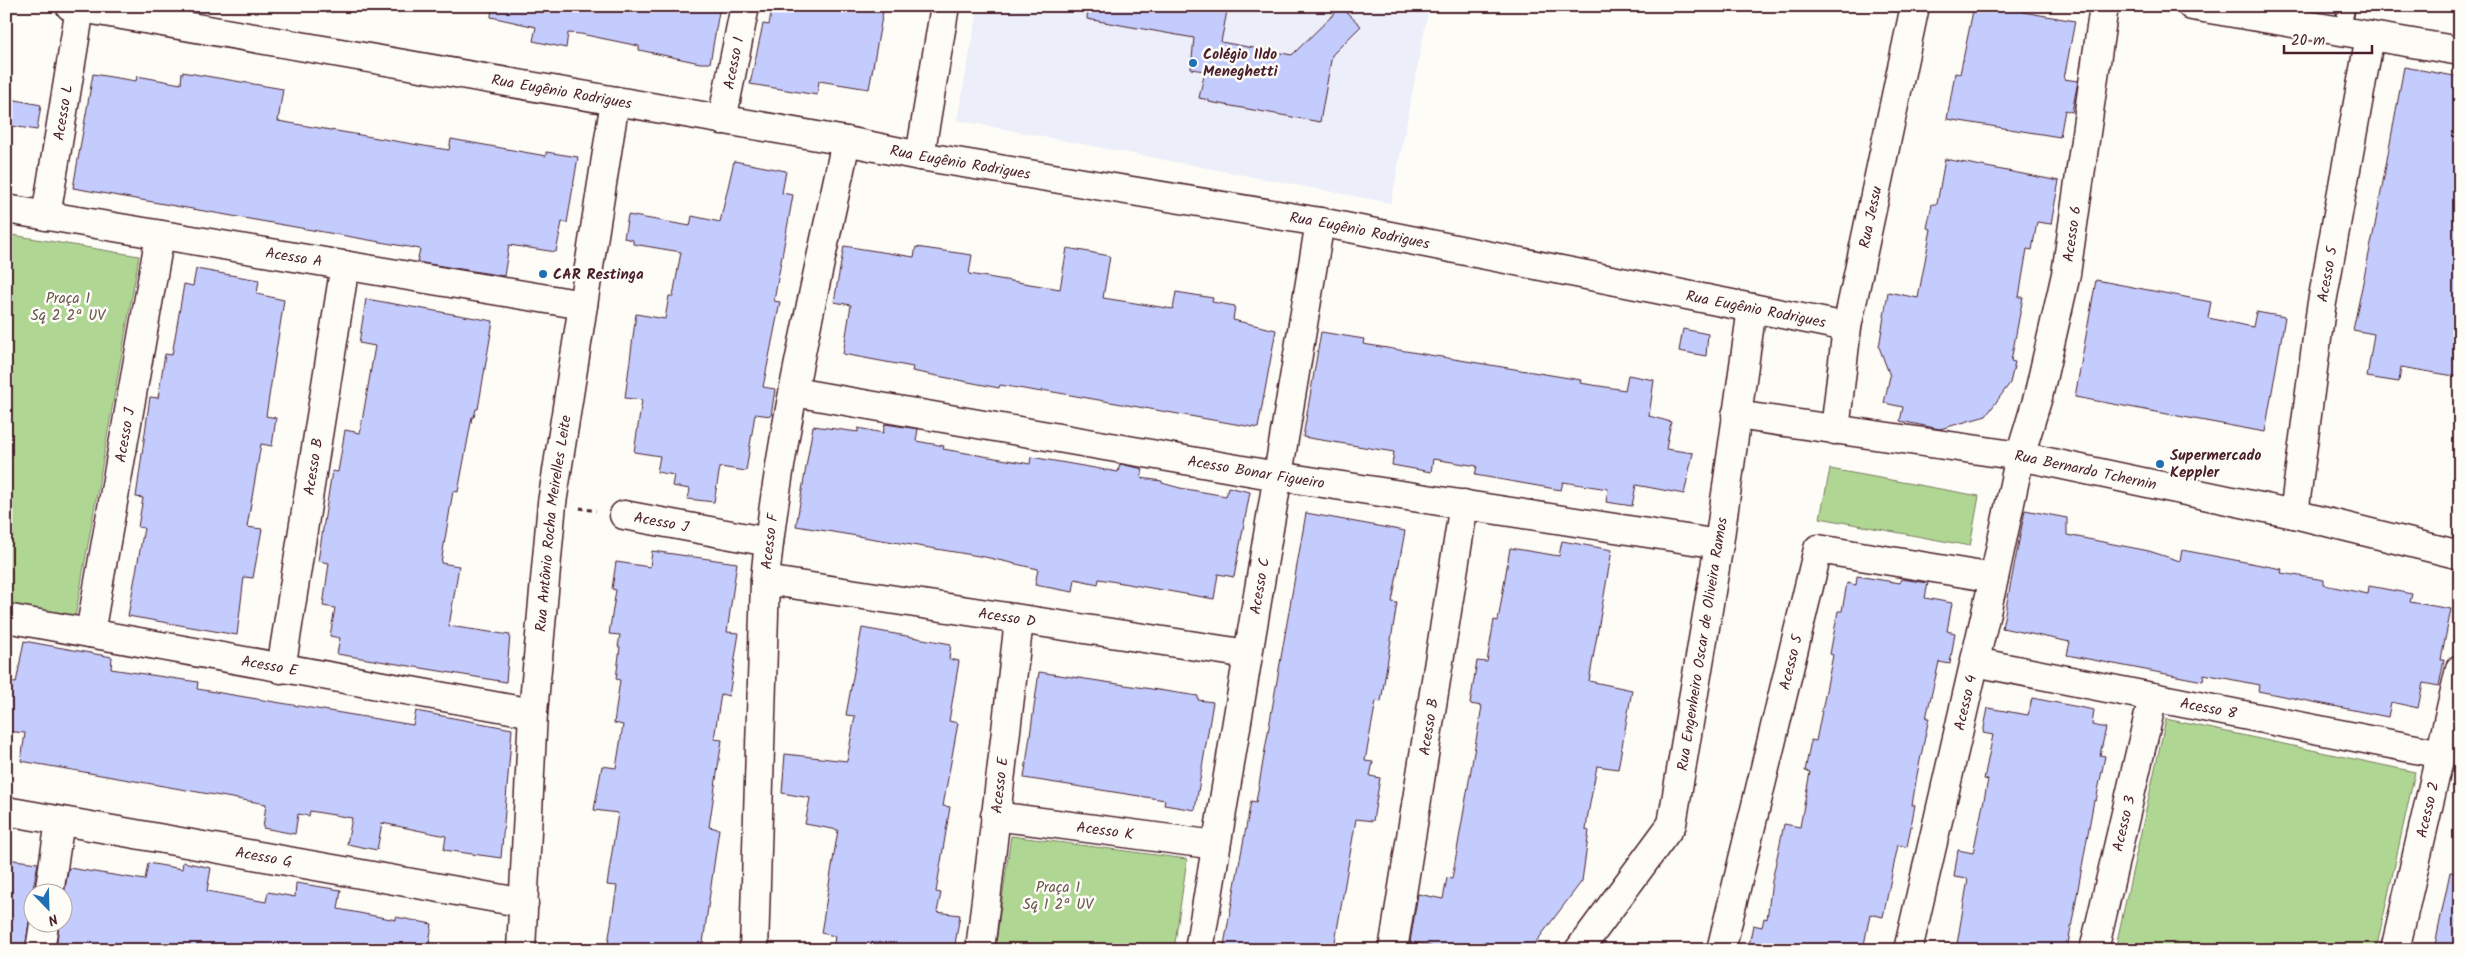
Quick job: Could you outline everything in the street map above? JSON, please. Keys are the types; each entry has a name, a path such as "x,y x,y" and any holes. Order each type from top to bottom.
{"street":[{"name":"Acesso 1","path":"722,120 745,6"},
{"path":"920,156 945,6"},
{"name":"Rua Jessu","path":"1835,430 1847,327 1916,6"},
{"name":"Acesso 6","path":"2020,456 2038,397 2066,274 2104,6"},
{"path":"2192,6 2345,19 2370,36 2460,51"},
{"name":"Rua Eugênio Rodrigues","path":"75,7 157,14 614,101 846,141 920,156 1320,222 1847,327"},
{"name":"Acesso L","path":"46,216 75,7"},
{"name":"Acesso 5","path":"2294,514 2321,308 2370,36"},
{"name":"Rua Antônio Rocha Meirelles Leite","path":"521,950 533,713 552,503 614,101"},
{"name":"Acesso F","path":"754,950 765,580 769,542 794,392 846,141"},
{"name":"Acesso A","path":"6,209 583,305"},
{"name":"Acesso C","path":"1199,950 1320,222"},
{"name":"Acesso J","path":"90,633 160,235"},
{"name":"Acesso B","path":"281,669 345,266"},
{"name":"Rua Engenheiro Oscar de Oliveira Ramos","path":"1580,950 1672,824 1719,544 1752,308"},
{"name":"Acesso Bonar Figueiro","path":"794,392 1277,476 1719,544"},
{"name":"Rua Bernardo Tchernin","path":"1736,415 2020,456 2294,514 2460,555"},
{"name":"Acesso 4","path":"1908,950 1975,662 2020,456"},
{"name":"Acesso B","path":"1393,950 1464,504"},
{"name":"Acesso J","path":"624,515 769,542"},
{"name":"Acesso 5","path":"1721,950 1818,549 1994,578"},
{"name":"Acesso D","path":"765,580 1019,621 1248,654"},
{"name":"Acesso E","path":"6,618 533,713"},
{"name":"Acesso E","path":"980,950 1019,621"},
{"name":"Acesso 8","path":"1975,662 2441,754"},
{"name":"Acesso 2","path":"2395,950 2460,669"},
{"name":"Acesso 3","path":"2094,950 2153,697"},
{"name":"Acesso G","path":"6,811 524,903"},
{"name":"Acesso K","path":"995,816 1216,845"},
{"path":"51,884 60,821"},
{"path":"40,950 42,934"}],"path":[{"name":"Acesso J","path":"552,503 624,515"}],"shaded area":[{"name":"Colégio Ildo Meneghetti","path":"979,6 1429,6 1391,203 957,120"}],"green space":[{"name":"Praça 1 Sq 2 2ª UV","path":"6,234 139,256 75,618 6,606"},
{"path":"1830,469 1979,496 1970,546 1820,518"},
{"path":"2166,719 2415,772 2376,950 2115,950"},
{"name":"Praça 1 Sq 1 2ª UV","path":"1011,836 1187,859 1174,950 995,950"}],"building":[{"path":"492,6 720,6 710,63 700,63 639,50 639,46 581,34 568,33 566,48 533,41 536,27 491,17"},
{"path":"772,6 884,6 869,89 819,81 817,95 750,84 763,24 769,25"},
{"path":"1088,6 1228,6 1221,42 1292,55 1341,7 1361,26 1332,55 1320,122 1209,102 1209,100 1199,98 1205,71 1191,69 1194,38 1087,19"},
{"path":"1974,6 2024,6 2023,12 2075,21 2064,79 2078,81 2072,112 2065,110 2060,137 1947,119 1955,73 1960,74"},
{"path":"2404,67 2460,77 2460,377 2401,367 2399,382 2367,377 2374,334 2353,330 2375,225"},
{"path":"182,72 283,89 278,121 449,150 451,139 546,156 546,152 578,157 567,223 562,222 556,252 509,245 504,276 417,262 420,249 73,188 93,74 136,81 137,76 181,84"},
{"path":"6,98 41,105 37,130 6,125"},
{"path":"1945,159 2059,181 2051,224 2037,222 2032,250 2027,249 2019,297 2023,297 2011,361 2015,362 2010,383 1986,416 1940,429 1900,421 1903,407 1884,403 1890,376 1879,347 1888,292 1918,298 1931,229 1927,228 1932,204 1937,204"},
{"path":"734,161 786,171 782,193 793,195 774,301 780,302 763,387 775,389 771,416 755,414 746,471 720,467 714,502 688,499 690,489 672,486 674,475 657,472 660,456 634,452 642,400 625,398 636,314 665,319 669,296 673,296 681,252 633,244 633,240 624,238 628,215 690,226 692,216 720,222"},
{"path":"844,246 914,257 916,247 972,255 969,274 1060,289 1067,248 1110,256 1103,298 1173,309 1176,292 1213,298 1212,302 1235,306 1233,320 1276,330 1258,428 1042,390 1042,392 1000,385 999,388 912,371 913,367 843,354 851,305 834,302"},
{"path":"196,269 259,280 257,294 284,300 266,416 276,418 272,446 261,444 247,527 262,529 253,578 244,577 237,635 128,616 144,528 138,527 143,498 136,497 150,397 158,398 165,354 172,355 184,284 193,286"},
{"path":"2096,280 2211,302 2208,318 2253,327 2256,312 2285,317 2265,432 2075,397"},
{"path":"366,299 493,321 478,409 476,409 474,417 472,417 458,492 453,491 441,563 459,566 449,626 510,635 506,682 337,654 340,638 330,636 335,608 323,606 329,563 318,561 332,471 338,472 345,430 360,433 375,346 359,343"},
{"path":"1683,329 1708,334 1706,356 1679,351"},
{"path":"1321,332 1364,339 1363,344 1581,380 1580,383 1625,390 1628,375 1654,380 1649,416 1671,422 1666,449 1693,453 1684,494 1636,485 1632,506 1606,502 1608,489 1563,482 1561,490 1475,475 1477,466 1433,459 1431,472 1392,465 1394,452 1303,437"},
{"path":"885,424 918,429 916,441 944,446 943,449 1030,464 1031,457 1118,472 1120,464 1143,469 1141,478 1162,481 1162,483 1180,488 1226,496 1228,487 1250,492 1234,577 1218,574 1214,599 1099,579 1098,584 1075,579 1073,592 1035,585 1038,569 985,557 796,526 813,426 858,432 858,428 883,433"},
{"path":"2025,510 2067,518 2067,535 2149,551 2180,561 2182,550 2282,569 2281,573 2324,580 2324,585 2368,594 2369,586 2412,594 2410,602 2451,609 2441,660 2444,660 2439,686 2423,683 2418,708 2391,702 2388,717 2258,691 2259,685 2204,674 2203,681 2067,655 2070,642 2002,628"},
{"path":"1306,513 1405,531 1392,602 1397,603 1381,702 1376,701 1365,761 1373,762 1370,776 1380,778 1373,821 1356,819 1334,948 1322,946 1321,950 1223,950 1251,801 1256,802"},
{"path":"1562,541 1612,550 1589,681 1632,690 1618,769 1597,766 1588,814 1586,830 1589,831 1582,881 1530,950 1482,942 1481,950 1431,950 1431,946 1410,942 1418,894 1443,899 1447,878 1452,879 1482,706 1470,704 1477,661 1487,662 1494,620 1498,621 1510,548 1559,556"},
{"path":"652,551 737,563 727,632 739,633 729,696 721,694 714,739 722,740 709,827 719,829 702,950 607,950 617,886 607,885 618,813 594,810 602,766 616,768 623,725 614,723 620,680 616,679 620,635 609,634 616,590 612,589 616,562 650,567"},
{"path":"1857,576 1900,583 1901,579 1928,583 1925,598 1952,603 1947,631 1955,633 1950,664 1939,662 1926,718 1929,718 1917,775 1912,805 1915,805 1907,847 1898,845 1883,917 1870,914 1863,950 1748,950 1753,925 1762,927 1764,918 1767,919 1772,881 1784,824 1800,827 1810,772 1805,771 1811,740 1816,741 1833,655 1830,654 1838,611 1842,611 1847,583 1856,585"},
{"path":"862,628 951,644 949,659 959,661 949,721 958,723 943,806 950,807 936,892 941,893 937,912 960,915 954,950 833,950 835,936 821,933 838,830 805,824 810,798 782,793 785,754 847,761 855,716 846,715"},
{"path":"24,641 112,657 111,669 198,682 197,689 413,725 416,711 512,729 501,858 444,850 446,836 382,823 377,850 347,844 352,818 310,811 309,816 298,814 295,834 263,828 266,804 21,761 25,733 6,731 6,681 16,683"},
{"path":"1039,672 1198,696 1198,700 1213,702 1195,810 1164,805 1165,800 1024,778"},
{"path":"2032,698 2094,710 2092,725 2106,728 2100,755 2105,756 2096,801 2094,800 2067,950 1956,950 1968,879 1954,877 1958,850 1973,853 1988,780 1984,779 1993,735 1983,733 1988,708 2028,715"},
{"path":"6,859 38,863 34,884 22,884 22,934 27,934 25,950 6,950"},
{"path":"183,862 211,868 207,891 266,902 268,892 295,897 296,883 341,890 338,909 396,920 396,917 432,924 428,950 56,950 58,934 72,934 72,884 66,884 69,868 145,880 148,863 182,869"},
{"path":"2450,872 2460,873 2460,950 2434,950"}],"place":[{"name":"Colégio Ildo Meneghetti","path":"1193,63"},
{"name":"CAR Restinga","path":"543,274"},
{"name":"Supermercado Keppler","path":"2160,464"}]}
